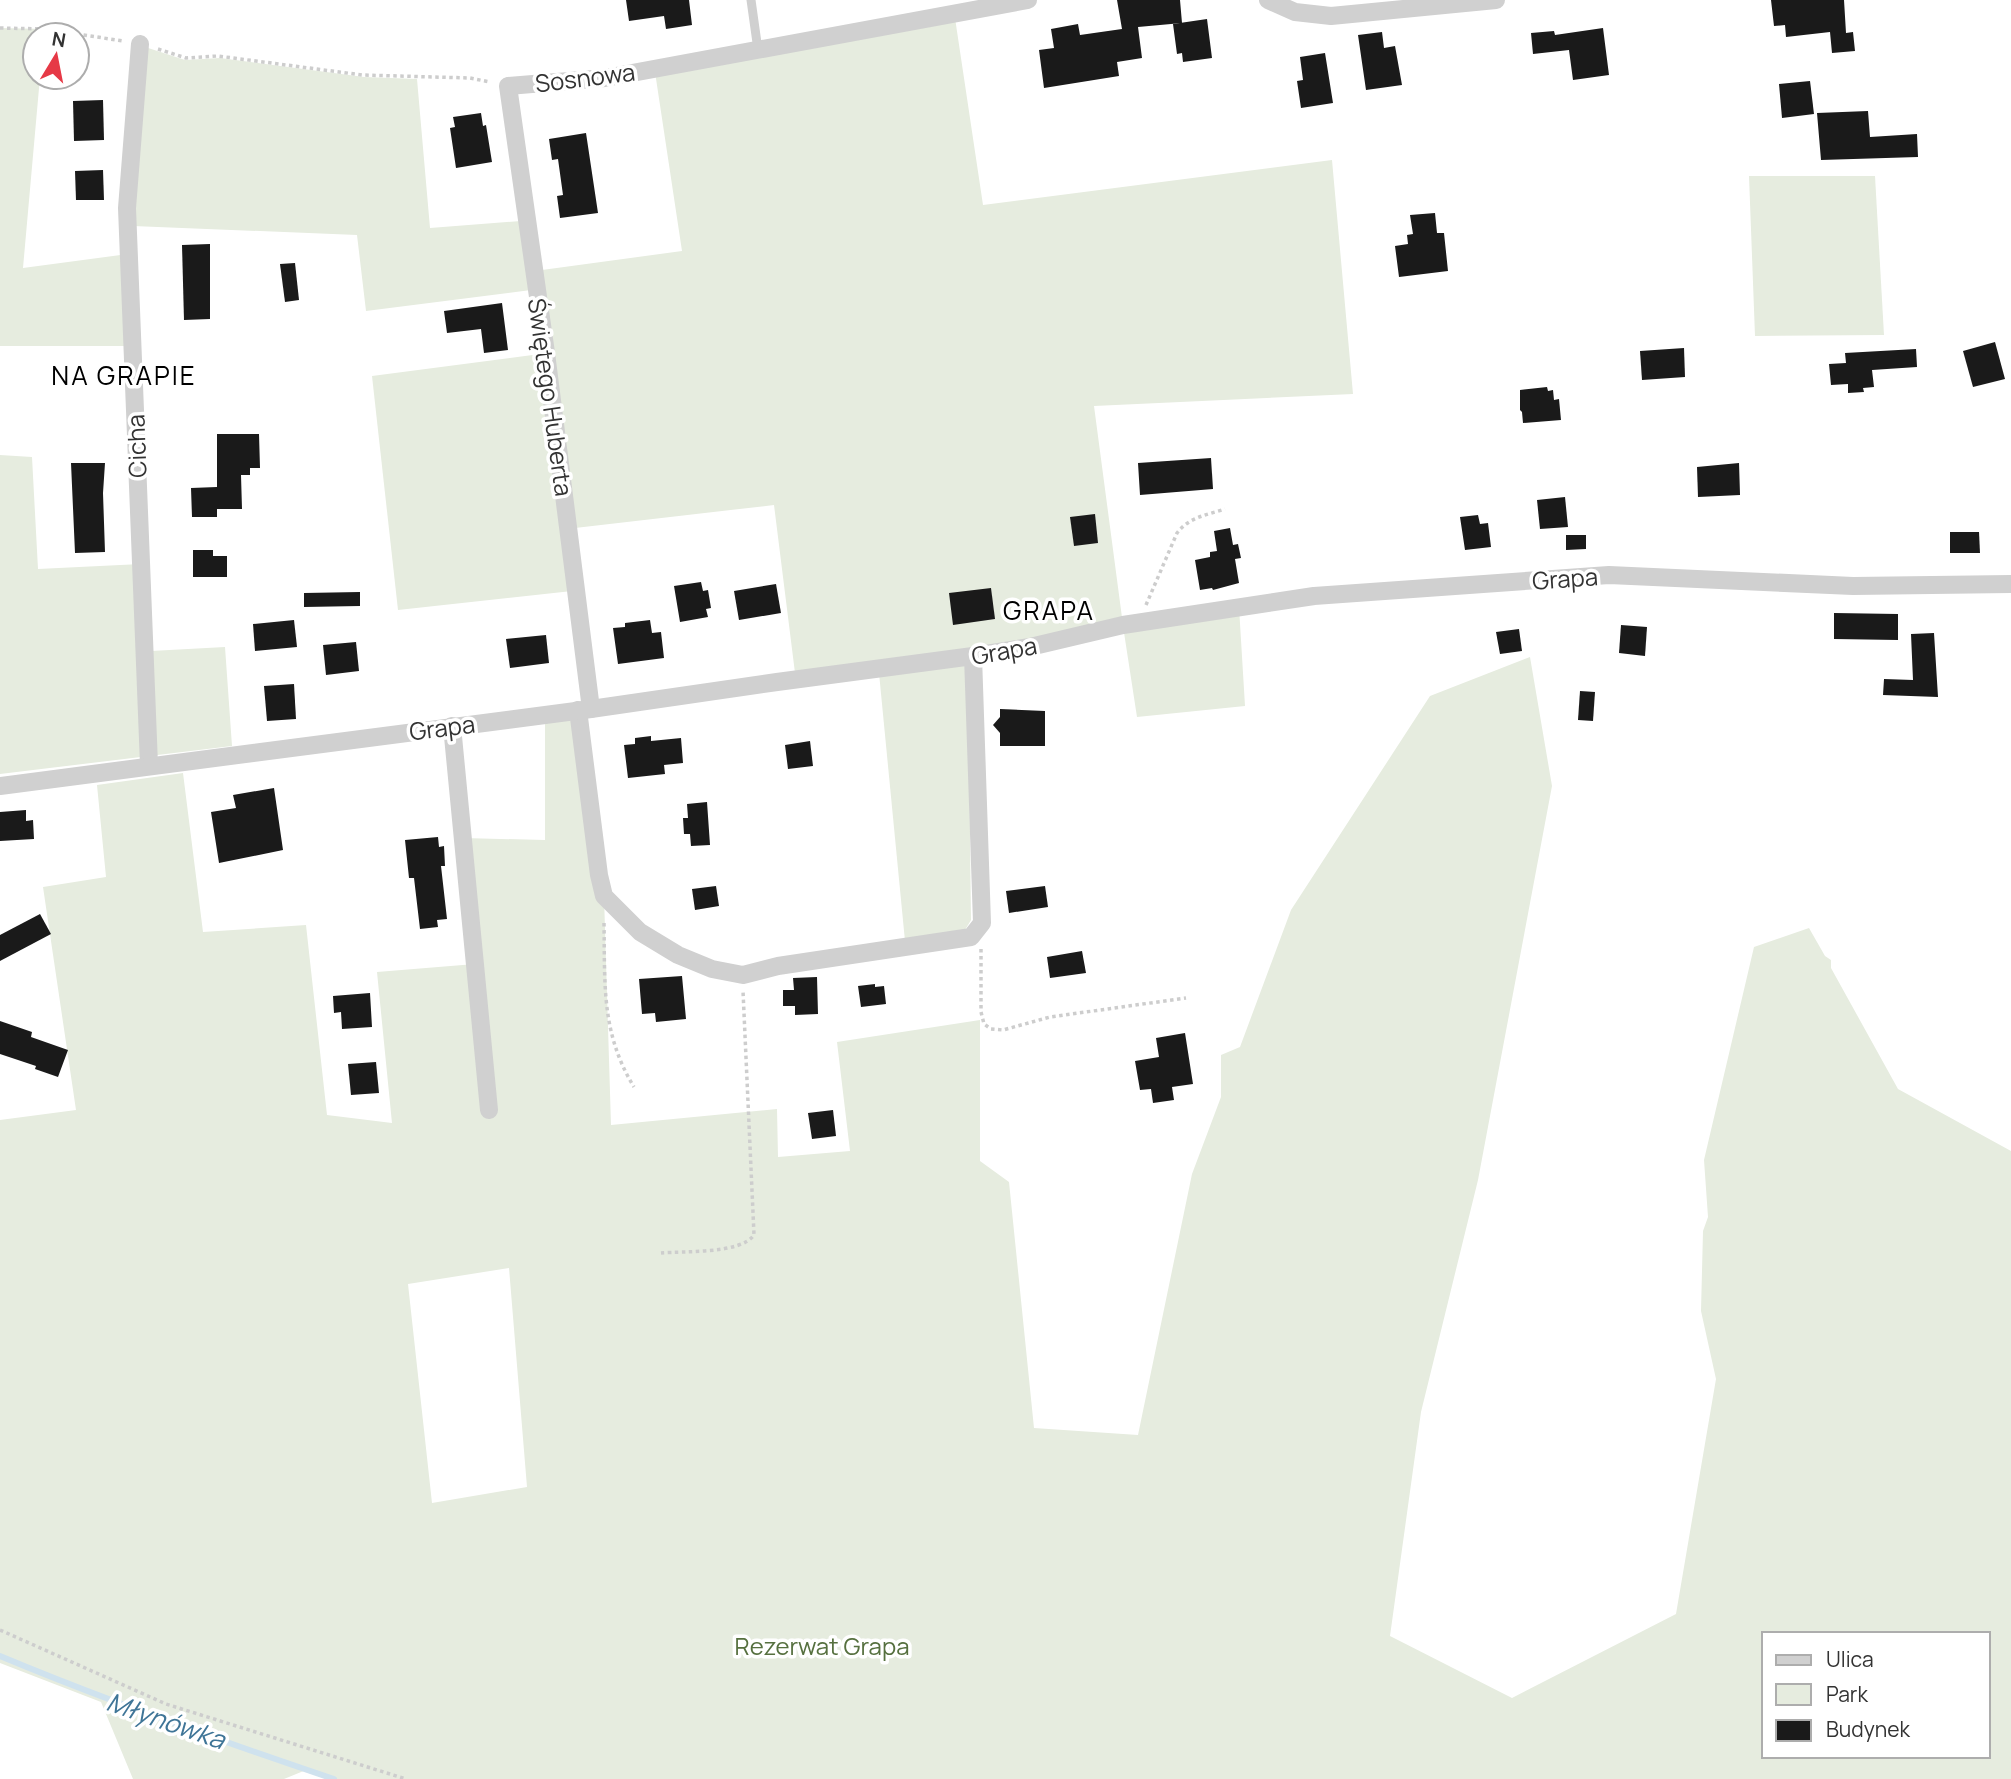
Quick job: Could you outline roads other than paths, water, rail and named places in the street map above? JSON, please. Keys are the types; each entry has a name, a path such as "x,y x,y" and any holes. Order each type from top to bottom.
{"street":[{"name":"Sosnowa","path":"508,86 605,78 1028,0"},
{"path":"1268,0 1295,12 1331,16 1496,0"},
{"name":"Cicha","path":"141,44 127,208 149,765"},
{"name":"Świętego Huberta","path":"508,86 546,353 585,710 599,875 604,896 640,932 678,955 712,969 743,975 778,966 971,937 982,923 973,656"},
{"name":"Grapa","path":"0,786 585,710 973,656 1030,647 1138,623 1314,596 1609,575 1853,586 2011,584"},
{"path":"452,726 489,1110"}],"lane":[{"path":"751,0 758,51"}],"waterway":[{"name":"Młynówka","path":"0,1656 166,1720 334,1779"}],"district":[{"name":"NA GRAPIE","path":"124,375"},
{"name":"GRAPA","path":"1049,610"}],"park label":[{"name":"Rezerwat Grapa","path":"822,1645"}]}
